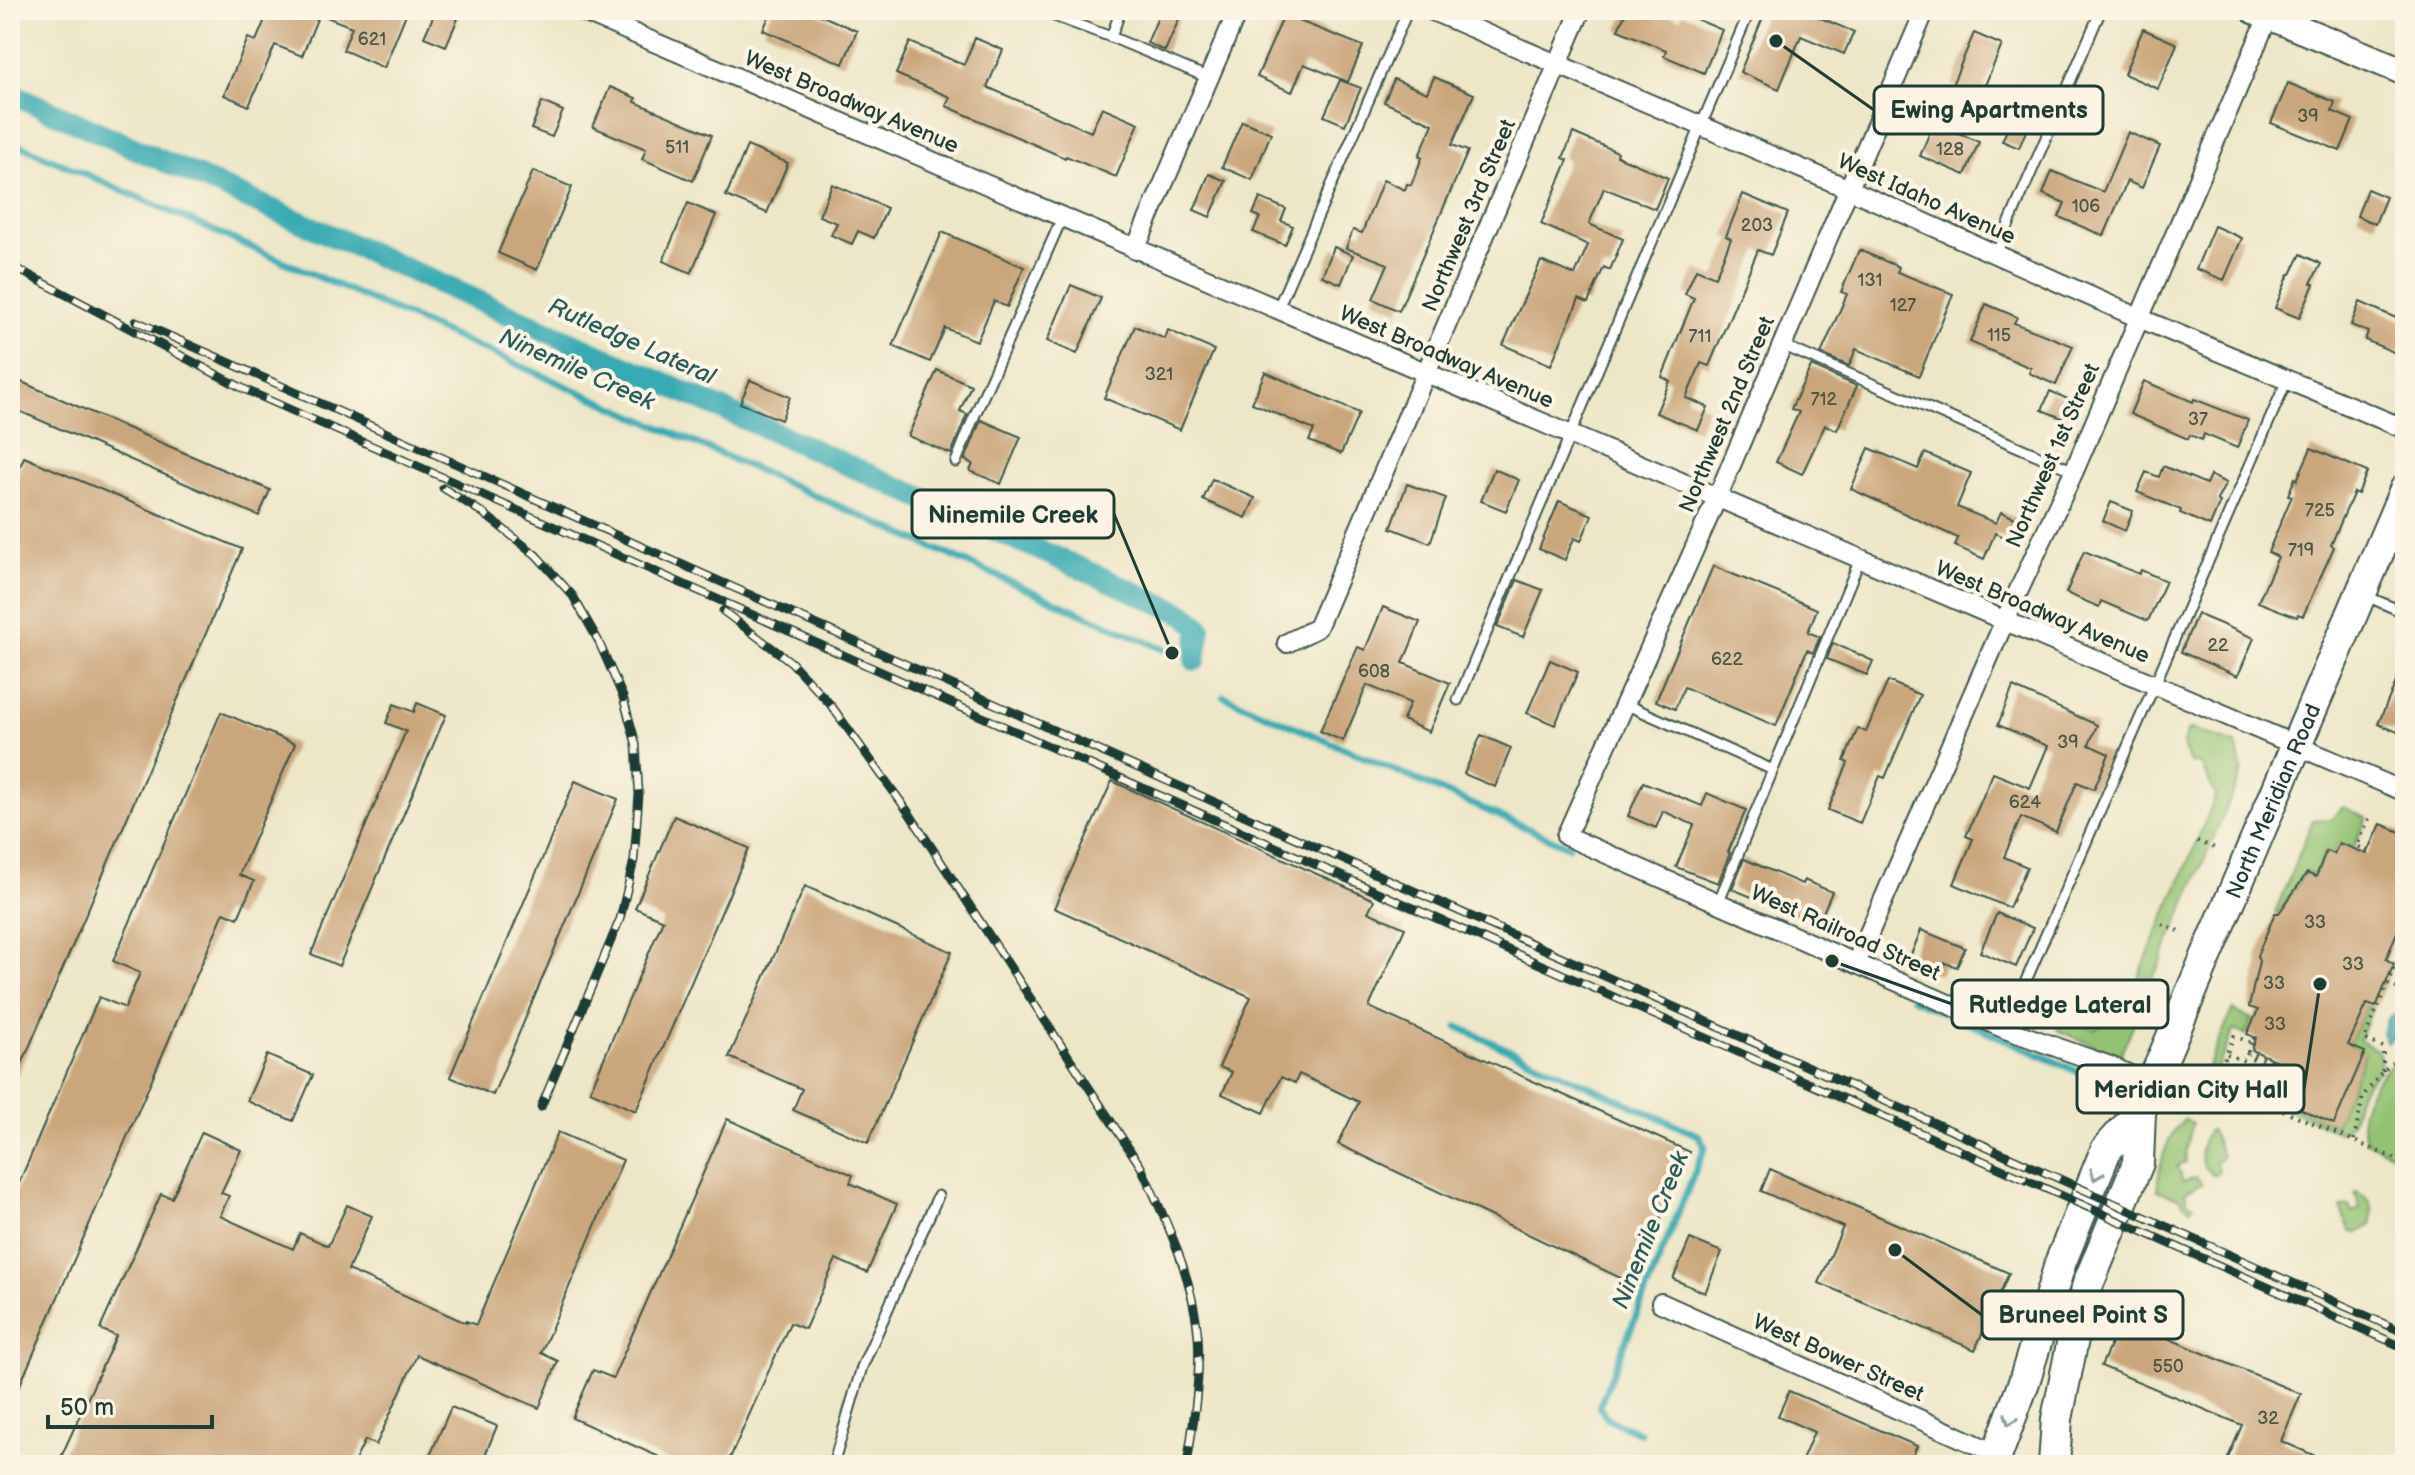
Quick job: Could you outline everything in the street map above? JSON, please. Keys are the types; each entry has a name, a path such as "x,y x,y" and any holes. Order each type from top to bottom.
{"main road":[{"name":"North Meridian Road","path":"1995,1460 2024,1382 2061,1261 2106,1150 2146,1098 2405,490"},
{"name":"North Meridian Road","path":"2054,1465 2057,1419 2074,1334 2088,1284 2138,1163 2146,1098"}],"street":[{"name":"West Broadway Avenue","path":"579,10 2405,792"},
{"path":"1135,250 1238,10"},
{"name":"West Idaho Avenue","path":"1430,10 1849,189 2139,318 2405,429"},
{"name":"Northwest 3rd Street","path":"1287,643 1317,628 1581,10"},
{"name":"Northwest 2nd Street","path":"1566,836 1717,498 1925,10"},
{"path":"2265,12 2405,72"},
{"name":"Northwest 1st Street","path":"1856,963 2005,620 2074,471 2265,12"},
{"name":"West Railroad Street","path":"1566,836 2005,1029 2110,1066 2146,1098"},
{"name":"West Bower Street","path":"1661,1303 1995,1460"}],"lane":[{"path":"1038,10 1209,78"},
{"path":"1111,37 1121,10"},
{"path":"1277,310 1408,10"},
{"path":"1458,700 1750,10"},
{"path":"1996,254 2101,10"},
{"path":"956,462 1062,218"},
{"path":"1782,345 2074,471"},
{"path":"2005,1029 2287,380"},
{"path":"1718,903 1860,559"},
{"path":"2361,594 2405,613"},
{"path":"1625,704 1773,770"},
{"path":"833,1465 862,1367 938,1196"}],"path":[{"path":"2368,851 2357,846 2371,814"},
{"path":"2197,841 2215,848"},
{"path":"2162,924 2179,931"},
{"path":"2383,1071 2383,1047 2364,1039 2405,944"},
{"path":"2388,984 2405,992"},
{"path":"2215,1081 2234,1036 2253,1040 2247,1056 2272,1067 2270,1072 2227,1054"},
{"path":"2354,1140 2363,1096 2383,1071 2405,1051"},
{"path":"2248,1052 2275,1063"},
{"path":"2202,1075 2405,1163"}],"green space":[{"path":"2191,729 2236,744 2242,772 2120,1056 2057,1030 2064,1017 2094,1029 2121,1018 2216,796 2201,764 2190,763 2183,745 2187,731"},
{"path":"2343,807 2367,818 2353,849 2339,843 2334,854 2326,851 2315,875 2306,872 2279,912 2275,912 2313,820 2331,819"},
{"path":"2367,1006 2372,1008 2359,1040 2377,1050 2380,1064 2361,1090 2351,1122 2344,1130 2339,1132 2248,1092 2248,1089 2335,1125 2365,1053 2348,1045"},
{"path":"2232,1010 2252,1019 2245,1035 2234,1030 2215,1073 2207,1070"},
{"path":"2405,1056 2405,1160 2367,1142 2361,1117 2370,1090 2390,1067"},
{"path":"2185,1119 2192,1123 2185,1152 2186,1162 2177,1166 2183,1181 2196,1177 2202,1184 2185,1192 2187,1202 2194,1205 2190,1209 2180,1199 2157,1190 2165,1152 2173,1134"},
{"path":"2211,1130 2223,1157 2215,1161 2219,1171 2215,1176 2204,1167 2201,1156 2205,1138"},
{"path":"2357,1192 2370,1202 2373,1214 2371,1225 2358,1233 2350,1231 2341,1208 2349,1205 2352,1212 2360,1209"}],"water":[{"path":"2401,1013 2405,1031 2387,1043 2382,1033 2389,1017"}],"building":[{"path":"269,10 397,10 406,14 384,68 343,50 352,27 319,14 302,56 275,45 249,106 224,95 248,38 256,41"},
{"path":"436,10 459,16 446,46 424,37"},
{"path":"772,10 809,10 857,31 843,64 763,30"},
{"path":"1161,10 1183,10 1165,51 1147,43"},
{"path":"1627,10 1658,10 1680,19 1682,13 1722,30 1704,73 1664,56 1666,50 1618,30"},
{"path":"1766,10 1802,10 1854,32 1844,54 1801,36 1779,89 1740,72"},
{"path":"1284,15 1363,46 1348,82 1304,64 1292,92 1257,77"},
{"path":"2143,29 2177,44 2158,89 2124,74"},
{"path":"1974,33 2002,45 1980,97 1952,85"},
{"path":"975,38 1003,50 987,87 1091,132 1102,107 1139,123 1116,177 946,106 950,97 896,74 910,42 964,65"},
{"path":"1434,77 1474,94 1452,145 1468,151 1399,311 1373,299 1388,264 1346,248 1353,230 1362,233 1383,180 1405,190 1407,184 1411,185 1433,124 1384,102 1394,79 1427,93"},
{"path":"1340,80 1361,88 1345,125 1324,116"},
{"path":"2288,83 2335,102 2332,111 2353,120 2340,151 2271,123"},
{"path":"610,87 636,98 635,102 712,135 693,181 642,159 646,149 593,127"},
{"path":"542,102 563,111 552,137 531,129"},
{"path":"1242,121 1271,133 1252,180 1222,167"},
{"path":"1934,122 1979,142 1965,175 1920,156"},
{"path":"2010,123 2026,131 2019,148 2002,141"},
{"path":"2128,132 2160,146 2142,188 2127,181 2104,236 2059,217 2065,203 2043,194 2052,171 2103,192"},
{"path":"1573,133 1668,178 1655,209 1604,188 1589,224 1623,239 1610,270 1604,267 1588,303 1579,299 1551,365 1503,345 1541,261 1575,275 1588,245 1541,224 1568,160 1563,158"},
{"path":"747,146 788,163 767,213 726,196"},
{"path":"533,171 572,187 537,270 498,253"},
{"path":"1209,174 1226,181 1210,217 1194,210"},
{"path":"832,184 887,208 874,238 858,231 852,244 831,235 837,223 819,216"},
{"path":"2367,189 2386,197 2375,224 2357,216"},
{"path":"1743,194 1788,213 1771,255 1758,250 1709,366 1701,363 1686,398 1708,407 1698,430 1656,413 1670,381 1662,377 1694,298 1685,294 1696,269 1715,277 1731,239 1726,236"},
{"path":"1260,198 1286,209 1281,221 1293,226 1285,245 1253,232 1260,217 1253,214"},
{"path":"688,203 716,215 691,273 663,261"},
{"path":"2214,226 2242,238 2224,280 2196,269"},
{"path":"942,232 1024,267 1007,307 994,301 977,341 945,328 930,362 893,346"},
{"path":"1334,247 1353,255 1341,284 1322,276"},
{"path":"1859,250 1899,267 1897,272 1953,294 1919,376 1856,349 1849,366 1821,354 1847,294 1841,292"},
{"path":"2301,254 2321,264 2299,318 2275,308"},
{"path":"1071,285 1101,298 1077,354 1047,341"},
{"path":"2360,302 2405,322 2405,337 2398,354 2365,340 2368,332 2351,325"},
{"path":"1986,304 2017,317 2014,323 2073,346 2056,385 2029,373 2031,368 1970,342"},
{"path":"1135,326 1165,339 1168,330 1214,350 1180,430 1104,398"},
{"path":"1811,366 1857,386 1837,430 1825,425 1802,474 1776,462 1799,412 1791,409"},
{"path":"937,370 971,385 960,411 967,414 951,454 908,436"},
{"path":"1265,372 1359,413 1341,454 1309,441 1314,430 1252,403"},
{"path":"10,377 270,490 259,516 10,407"},
{"path":"750,380 790,397 781,420 740,403"},
{"path":"2144,381 2193,402 2194,399 2248,420 2237,448 2204,434 2202,440 2190,435 2188,439 2130,414"},
{"path":"2050,391 2072,401 2064,419 2042,410"},
{"path":"981,420 1021,437 1001,484 970,471 973,464 965,460"},
{"path":"1869,448 1918,469 1925,453 1971,473 1957,507 1996,523 2001,512 2020,520 2012,540 1995,533 1984,559 1955,546 1958,538 1851,489"},
{"path":"2311,448 2367,472 2358,494 2354,492 2331,545 2334,547 2303,616 2298,614 2297,617 2258,602 2278,557 2268,552 2292,496 2288,495 2295,478 2297,480"},
{"path":"24,457 242,549 10,1092 10,490"},
{"path":"2163,466 2206,484 2210,475 2226,483 2217,500 2220,502 2210,526 2137,492 2146,472 2159,477"},
{"path":"1494,469 1519,480 1506,511 1481,501"},
{"path":"1212,479 1255,498 1246,518 1203,500"},
{"path":"1407,484 1446,498 1430,543 1391,528"},
{"path":"1559,501 1592,515 1581,541 1574,538 1565,560 1539,549"},
{"path":"2111,502 2133,511 2125,531 2103,521"},
{"path":"2084,551 2139,574 2141,570 2166,581 2148,621 2101,601 2099,607 2066,593"},
{"path":"1713,566 1817,609 1808,632 1820,637 1813,653 1807,650 1776,726 1684,687 1675,709 1656,701"},
{"path":"1517,580 1543,590 1523,637 1497,627"},
{"path":"1383,607 1420,622 1403,663 1450,683 1429,732 1403,720 1410,703 1367,685 1343,741 1320,731 1358,647 1365,650"},
{"path":"2197,614 2254,638 2238,676 2181,652"},
{"path":"1833,643 1873,661 1867,675 1827,659"},
{"path":"1550,660 1578,672 1555,725 1527,713"},
{"path":"2405,661 2405,735 2378,724"},
{"path":"1888,681 1920,695 1885,778 1880,776 1860,823 1828,810 1848,763 1844,761 1858,728 1866,732"},
{"path":"2013,687 2097,725 2089,745 2109,754 2094,789 2077,782 2056,832 2021,817 2004,857 2027,867 2009,908 1954,884 1973,839 1966,836 1993,773 2030,788 2048,746 1998,725"},
{"path":"417,703 446,715 339,966 311,954 406,731 386,723 394,704 414,712"},
{"path":"221,712 295,744 239,875 254,881 238,918 224,912 10,1408 10,1204 99,997 125,1008 140,973 113,961"},
{"path":"1481,735 1511,748 1495,787 1464,774"},
{"path":"575,781 618,799 493,1095 450,1077"},
{"path":"1112,781 1374,900 1368,912 1405,928 1369,1007 1690,1152 1631,1283 1338,1144 1359,1102 1332,1089 1299,1074 1295,1083 1281,1077 1264,1113 1222,1094 1232,1072 1219,1067 1251,997 1054,908"},
{"path":"1643,782 1702,806 1707,793 1746,810 1718,883 1676,867 1694,825 1663,811 1656,828 1628,816"},
{"path":"674,816 749,848 636,1111 590,1091 663,920 635,908"},
{"path":"2381,824 2405,834 2405,913 2386,959 2394,964 2376,1007 2367,1004 2348,1045 2365,1052 2334,1124 2264,1093 2277,1061 2252,1050 2256,1038 2247,1034 2258,1010 2249,1007 2259,961 2257,956 2275,913 2279,913 2307,873 2316,877 2326,851 2334,854 2339,843 2367,854"},
{"path":"1744,859 1802,884 1804,880 1832,892 1818,924 1732,889"},
{"path":"805,886 952,952 868,1143 793,1110 802,1089 729,1057"},
{"path":"1997,913 2033,928 2016,967 1980,952"},
{"path":"1921,930 1965,948 1957,967 1945,963 1940,975 1908,962"},
{"path":"267,1055 313,1075 293,1121 247,1101"},
{"path":"727,1119 853,1175 850,1183 897,1204 867,1273 836,1259 805,1329 790,1323 727,1465 677,1465 572,1418 593,1370 613,1378"},
{"path":"202,1132 241,1150 221,1193 229,1196 220,1216 293,1249 300,1233 328,1246 347,1205 372,1216 348,1270 476,1325 558,1132 623,1160 541,1353 558,1361 539,1408 417,1355 376,1445 365,1440 353,1465 80,1465 61,1457 116,1336 100,1329 161,1194 172,1198"},
{"path":"1770,1169 2009,1273 1975,1350 1819,1283 1843,1227 1761,1191"},
{"path":"1690,1239 1722,1252 1705,1293 1673,1279"},
{"path":"2122,1319 2301,1394 2281,1441 2336,1465 2225,1465 2242,1425 2101,1366"},
{"path":"1789,1391 1917,1446 1909,1465 1800,1465 1814,1432 1778,1416"},
{"path":"451,1407 497,1426 481,1465 426,1465"}],"waterway":[{"name":"Rutledge Lateral","path":"10,93 1186,615 1200,628 1195,660"},
{"name":"Ninemile Creek","path":"10,141 1172,653"},
{"name":"Rutledge Lateral","path":"1224,696 1568,846"},
{"name":"Rutledge Lateral","path":"1912,998 2101,1082"},
{"name":"Ninemile Creek","path":"1458,1027 1700,1136 1705,1147 1599,1407 1608,1419 1640,1433"}],"railway":[{"path":"10,265 246,390 2405,1348"},
{"path":"136,321 2405,1333"},
{"path":"443,488 483,513 536,555 573,596 598,640 623,697 636,744 639,794 634,860 620,919 541,1107"},
{"path":"723,611 791,662 830,704 909,813 1141,1167 1177,1249 1195,1314 1198,1368 1187,1465"}],"place":[{"name":"Ewing Apartments","path":"1776,41"},
{"name":"Ninemile Creek","path":"1172,653"},
{"name":"Rutledge Lateral","path":"1832,961"},
{"name":"Meridian City Hall","path":"2320,984"},
{"name":"Bruneel Point S","path":"1895,1250"}]}
